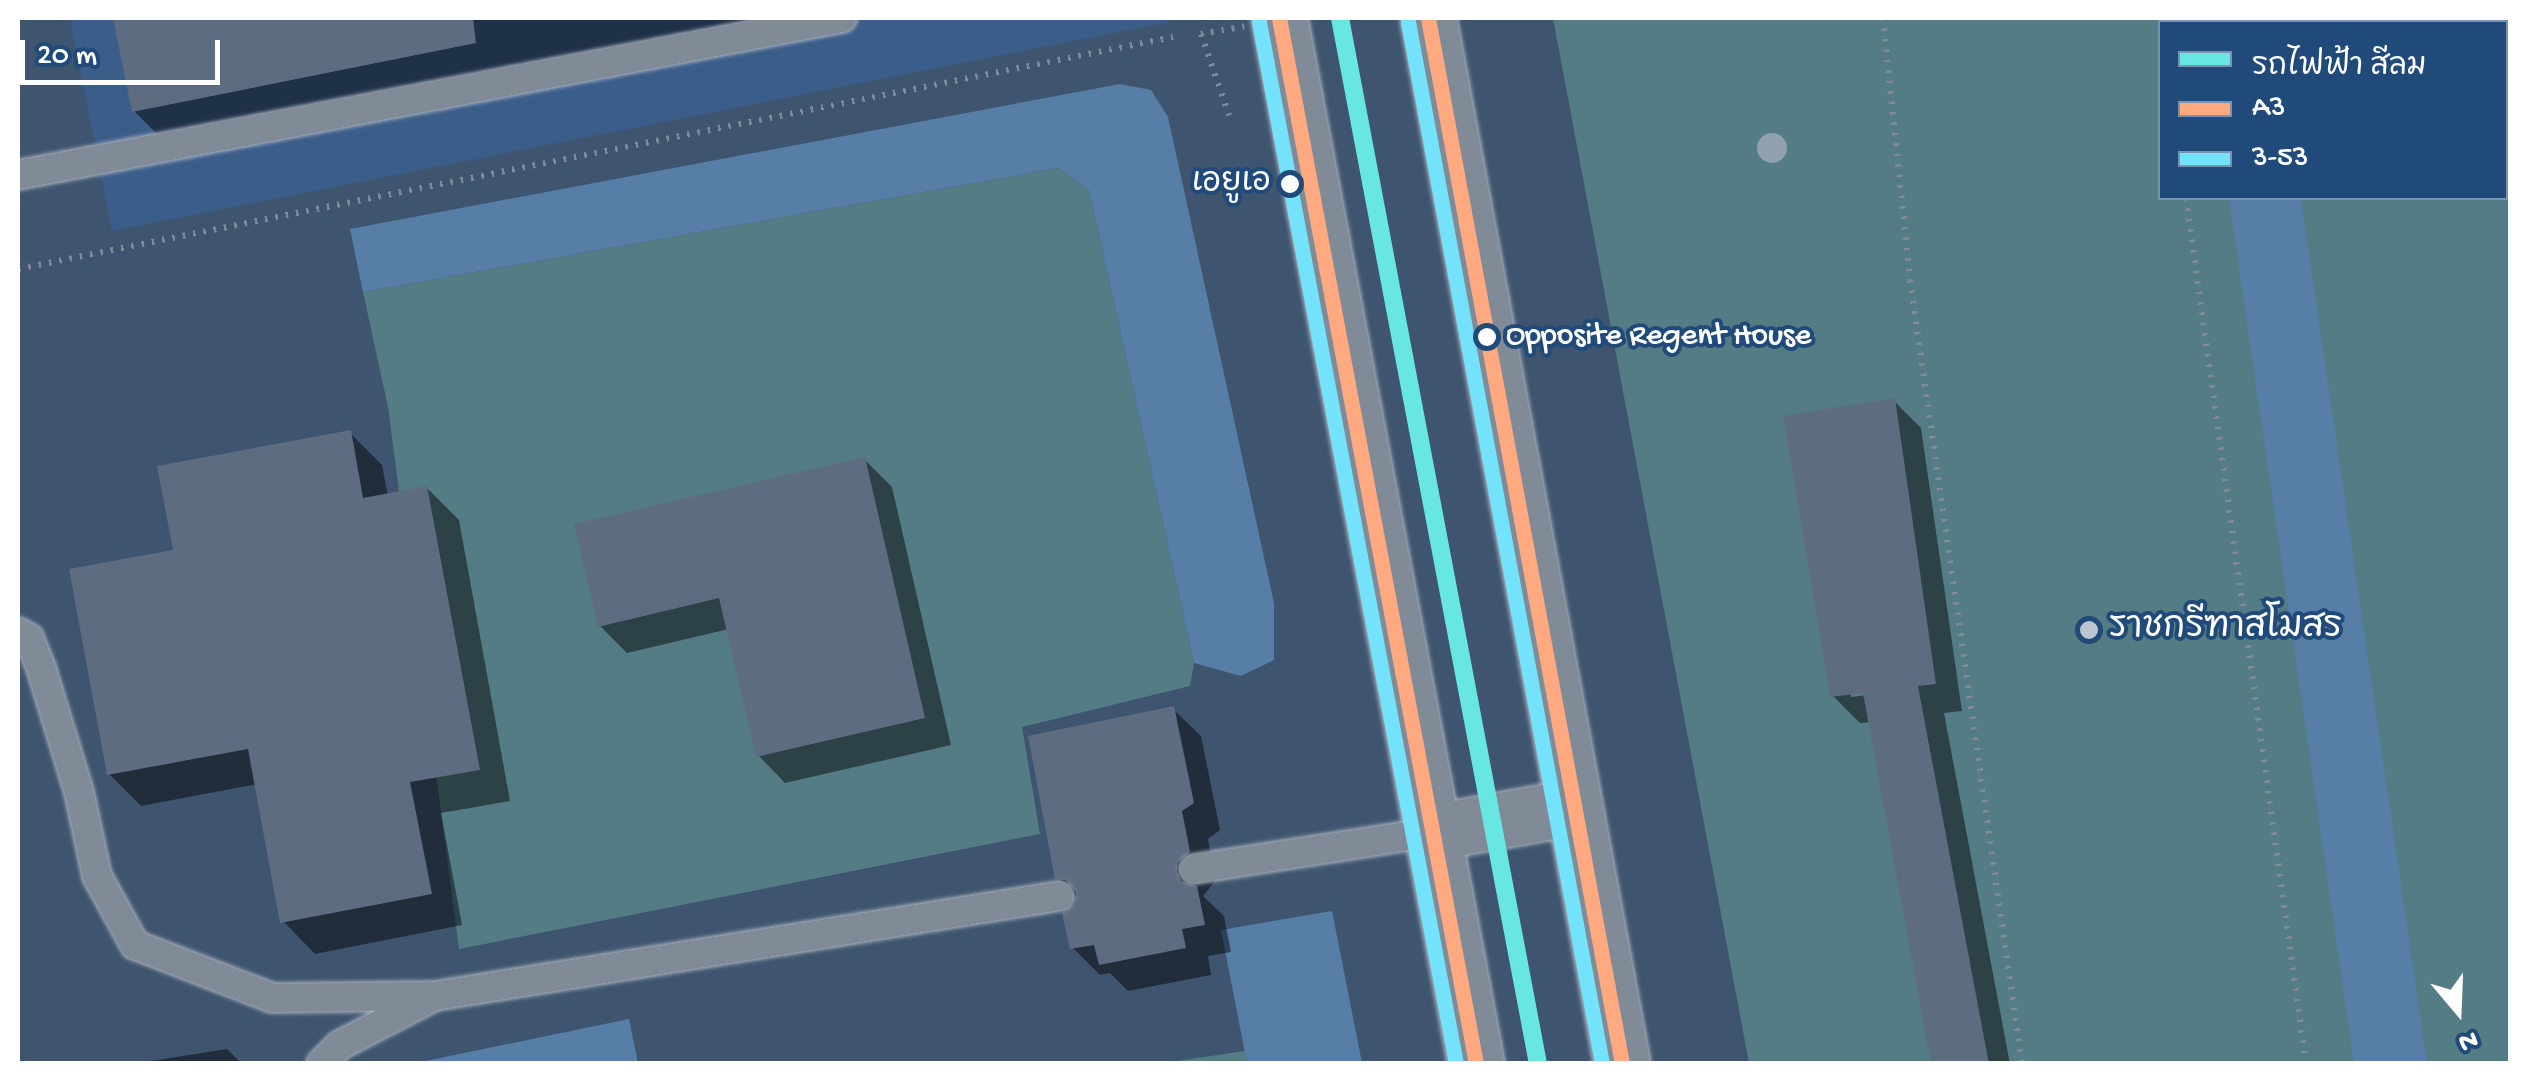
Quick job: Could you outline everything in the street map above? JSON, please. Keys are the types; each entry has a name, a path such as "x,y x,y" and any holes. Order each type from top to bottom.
{"main road":[{"path":"1279,18 1476,1064"},
{"path":"1428,18 1622,1064"},
{"path":"1433,832 1574,807"}],"lane":[{"path":"18,175 842,18"},
{"path":"18,632 29,638 42,671 80,792 97,876 134,945 272,998 435,996 1059,896"},
{"path":"1194,869 1433,832"},
{"path":"321,1064 340,1045 435,996"}],"path":[{"path":"1232,121 1200,34 1292,18"},
{"path":"1883,18 1910,280 2022,1064"},
{"path":"18,269 1173,37"},
{"path":"2186,200 2306,1064"}],"shaded area":[{"path":"70,18 1169,18 1170,22 112,231"},
{"path":"1120,84 1151,90 1168,117 1274,603 1274,660 1241,676 1194,663 1089,190 1058,168 363,292 350,229"},
{"path":"2229,200 2301,200 2427,1063 2354,1063"},
{"path":"1332,911 1362,1063 1247,1063 1221,930"},
{"path":"629,1019 638,1063 416,1063"}],"green space":[{"name":"ราชกรีฑาสโมสร","path":"1553,18 2510,18 2510,1063 1749,1063"},
{"path":"1058,168 1089,190 1194,663 1190,686 1022,727 1040,834 459,949 388,407 363,292"},
{"path":"1245,1051 1247,1063 1156,1064"}],"building":[{"path":"113,18 473,18 476,43 132,112"},
{"path":"1895,398 1936,684 1918,686 1989,1064 1931,1064 1863,693 1830,697 1783,416"},
{"path":"351,430 363,498 427,486 480,770 410,782 432,894 280,923 248,749 107,775 69,569 173,550 157,466"},
{"path":"865,457 925,718 756,757 719,598 598,627 574,524"},
{"path":"1174,706 1194,803 1182,811 1190,852 1178,862 1177,871 1181,881 1197,886 1205,925 1182,929 1186,948 1099,965 1094,945 1070,949 1062,913 1075,903 1076,892 1066,880 1055,879 1028,736"}],"metro line":[{"name":"สีลม","path":"1340,18 1538,1064"}],"transit line":[{"name":"A3","path":"1279,18 1476,1064"},
{"name":"A3","path":"1428,18 1622,1064"},
{"name":"3-53","path":"1259,22 1456,1064"},
{"name":"3-53","path":"1408,22 1602,1064"}],"place":[{"name":"เอยูเอ","path":"1290,184"},
{"name":"Opposite Regent House","path":"1487,337"},
{"name":"ราชกรีฑาสโมสร","path":"2089,630"}]}
